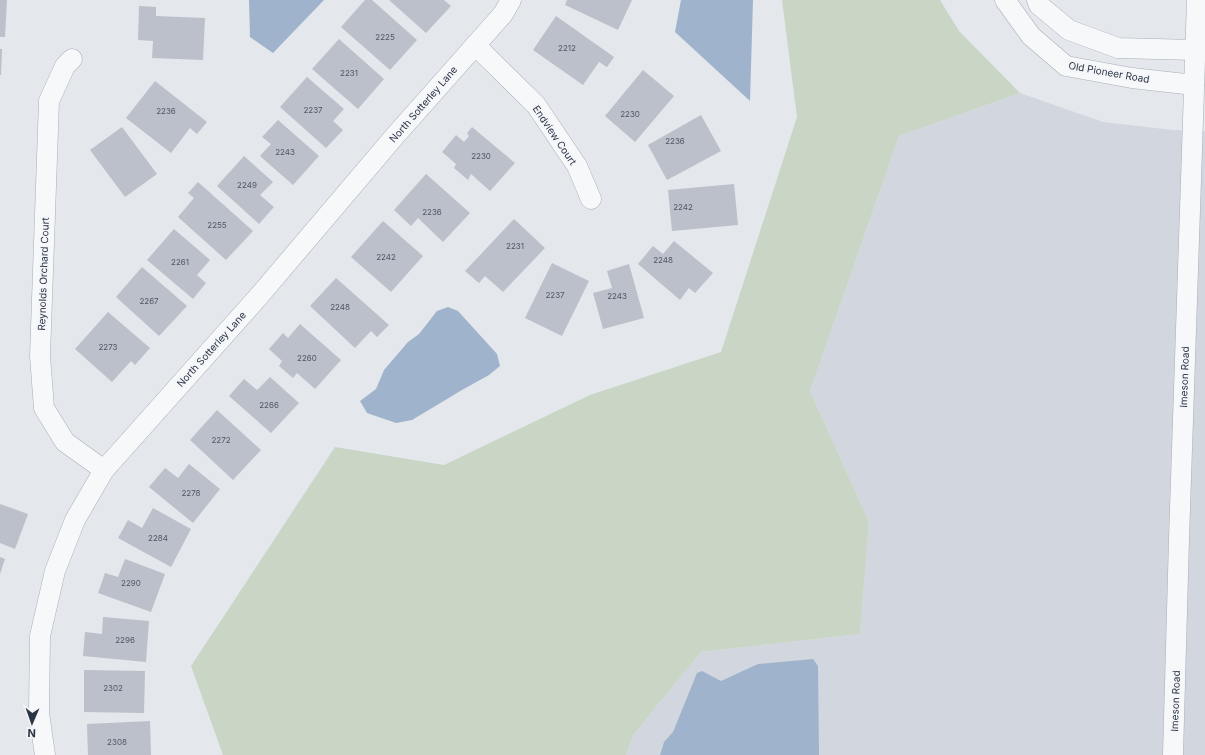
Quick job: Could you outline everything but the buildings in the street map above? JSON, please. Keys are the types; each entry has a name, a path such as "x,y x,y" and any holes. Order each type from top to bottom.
{"street":[{"name":"North Sotterley Lane","path":"45,755 39,713 40,636 55,571 75,520 104,470 259,296 394,137 503,14 511,0"},
{"name":"Old Pioneer Road","path":"1005,0 1031,36 1066,66 1132,78 1194,84"},
{"path":"1037,0 1040,5 1069,30 1118,48 1195,50"},
{"name":"Imeson Road","path":"1173,755 1197,0"},
{"name":"Endview Court","path":"475,45 536,105 577,166 591,199"},
{"name":"Reynolds Orchard Court","path":"72,58 65,66 49,101 40,356 44,408 65,442 104,470"}],"shaded area":[{"path":"1020,93 1103,122 1173,130 1205,131 1205,755 626,755 633,735 701,652 860,634 869,522 810,391 899,136"}],"green space":[{"path":"782,0 940,0 959,31 1020,93 899,136 810,391 869,522 860,634 701,652 633,735 626,755 223,755 191,666 335,447 444,465 590,395 721,352 797,117"}],"water":[{"path":"249,0 324,0 273,53 250,37"},
{"path":"681,0 753,0 750,101 675,32"},
{"path":"448,307 458,311 497,354 500,366 489,375 412,420 396,423 367,413 360,401 376,389 384,370 408,342 419,334 437,311"},
{"path":"813,659 818,666 819,755 660,755 664,742 673,732 697,673 702,671 721,681 758,664"}]}
